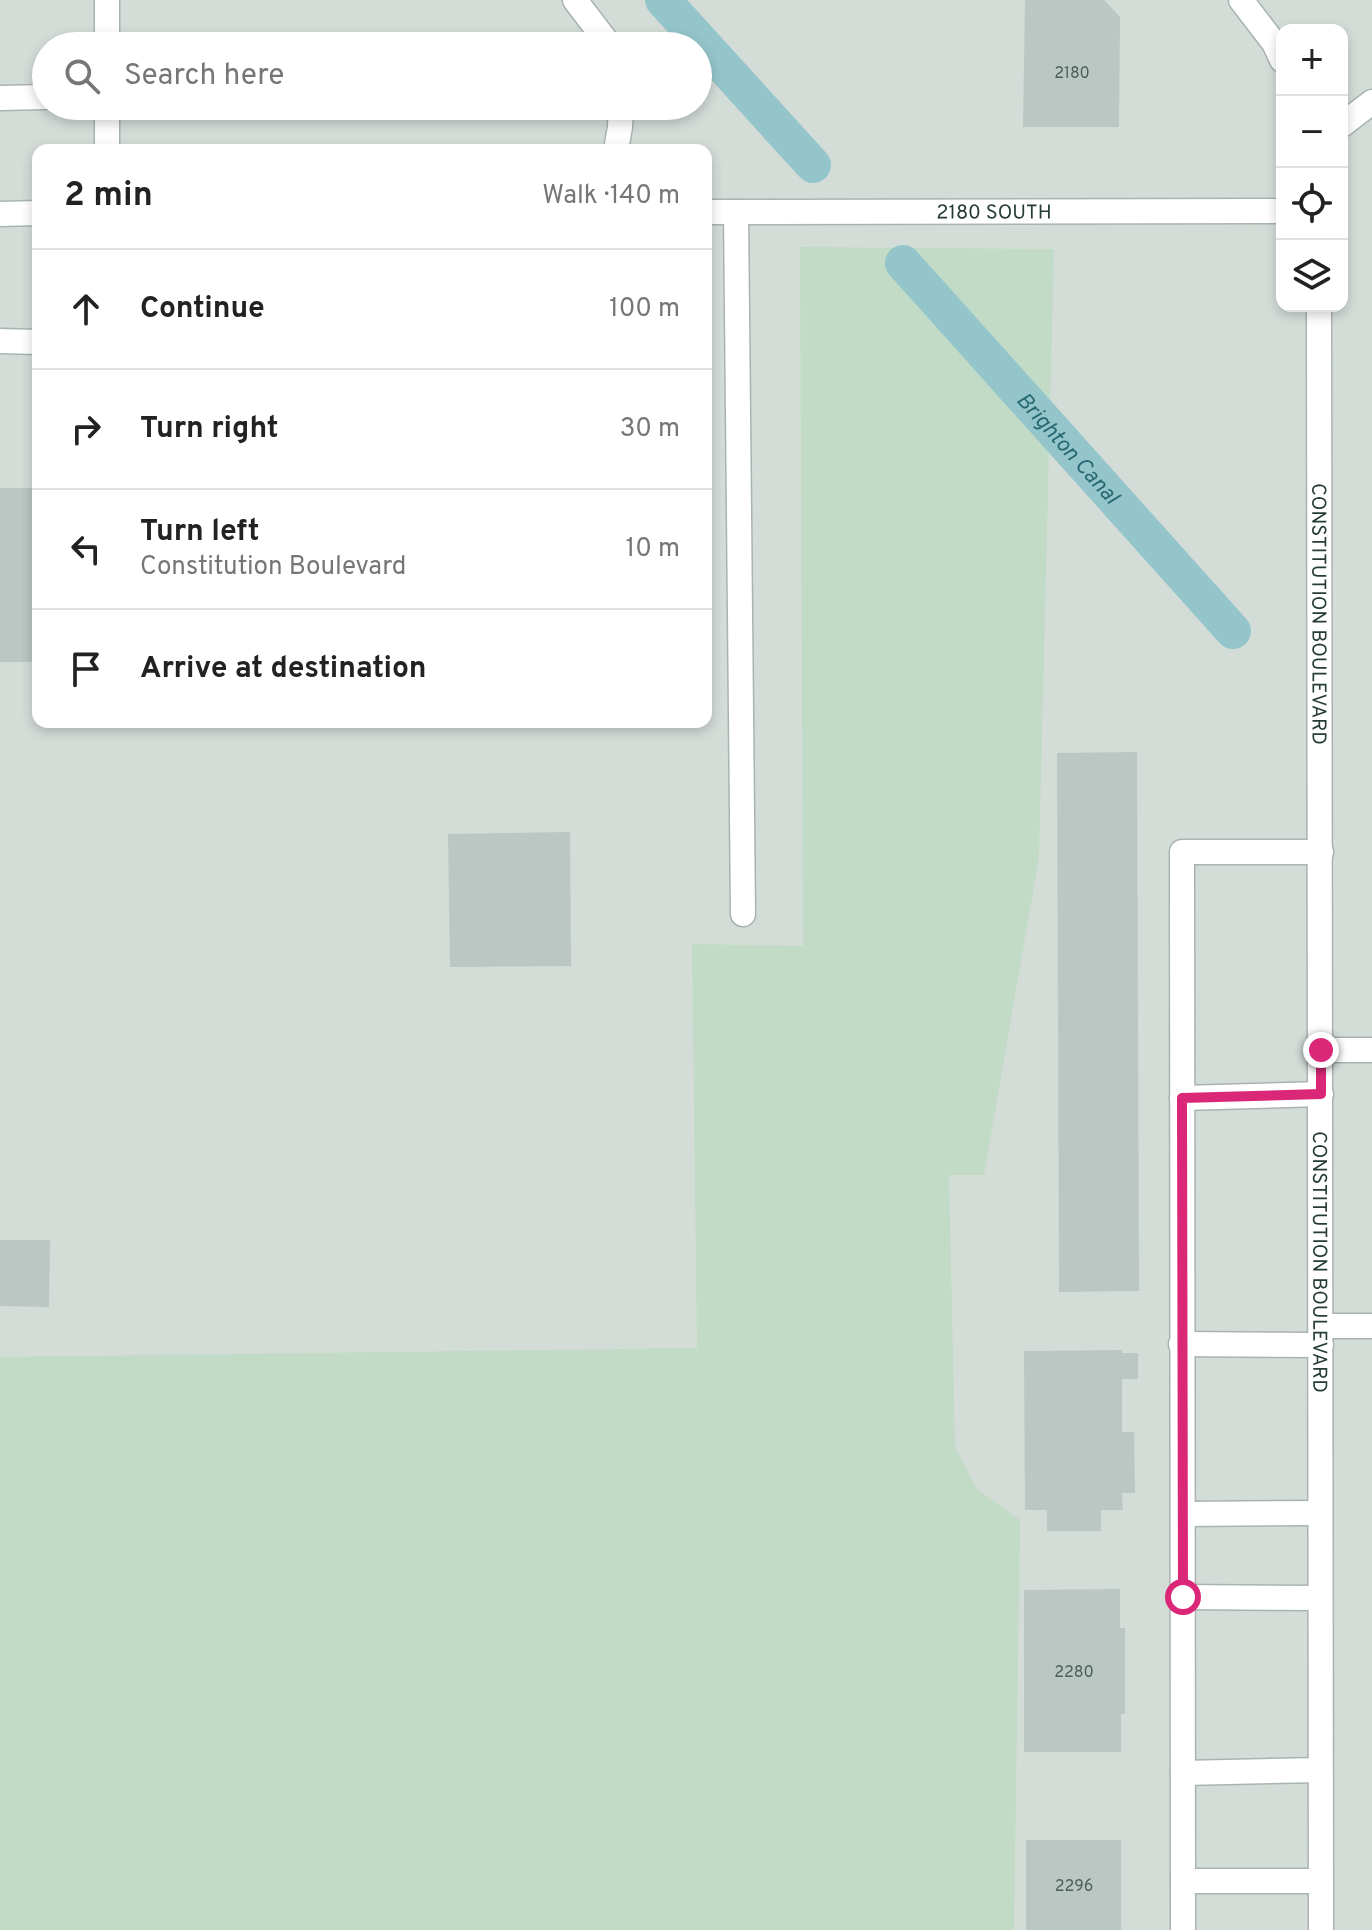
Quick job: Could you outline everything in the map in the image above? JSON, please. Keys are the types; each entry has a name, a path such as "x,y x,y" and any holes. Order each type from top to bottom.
{"street":[{"path":"107,0 107,32"},
{"path":"575,0 599,32"},
{"path":"1241,0 1276,47"},
{"path":"0,98 32,97"},
{"path":"1348,120 1372,102"},
{"path":"107,120 107,144"},
{"path":"617,144 620,120"},
{"name":"2180 SOUTH","path":"712,212 1276,211"},
{"path":"736,212 743,914"},
{"path":"0,214 32,213"},
{"name":"CONSTITUTION BOULEVARD","path":"1319,312 1321,1930"},
{"path":"0,341 32,342"},
{"path":"1183,1930 1182,852 1321,852"},
{"path":"1321,1050 1372,1050"},
{"path":"1182,1098 1321,1094"},
{"path":"1181,1344 1321,1335 1372,1326"},
{"path":"1183,1514 1319,1513"},
{"path":"1183,1597 1319,1598"},
{"path":"1183,1773 1320,1770"},
{"path":"1183,1881 1320,1881"}],"shaded area":[{"path":"0,0 1372,0 1372,1930 0,1930"}],"green space":[{"path":"800,247 1054,249 1039,857 984,1175 949,1175 955,1447 977,1489 1020,1520 1014,1930 0,1930 0,1357 697,1348 692,944 803,946"}],"building":[{"path":"1025,0 1104,0 1120,17 1119,127 1023,127"},
{"path":"0,488 32,488 32,662 0,662"},
{"path":"1137,752 1139,1291 1059,1292 1057,753"},
{"path":"570,832 571,966 450,967 448,834"},
{"path":"0,1240 50,1240 49,1307 0,1306"},
{"path":"1122,1350 1122,1353 1138,1353 1138,1379 1122,1379 1122,1432 1134,1432 1135,1493 1122,1493 1123,1510 1101,1510 1101,1531 1047,1531 1047,1510 1025,1510 1024,1351"},
{"path":"1120,1589 1120,1628 1125,1628 1125,1714 1121,1714 1121,1752 1024,1752 1024,1590"},
{"path":"1026,1840 1121,1840 1121,1930 1026,1930"}],"waterway":[{"name":"Brighton Canal","path":"663,0 692,32"},
{"name":"Brighton Canal","path":"712,54 813,165"},
{"name":"Brighton Canal","path":"903,263 1233,631"}],"route":[{"path":"1183,1597 1182,1098 1321,1094 1321,1050"}]}
